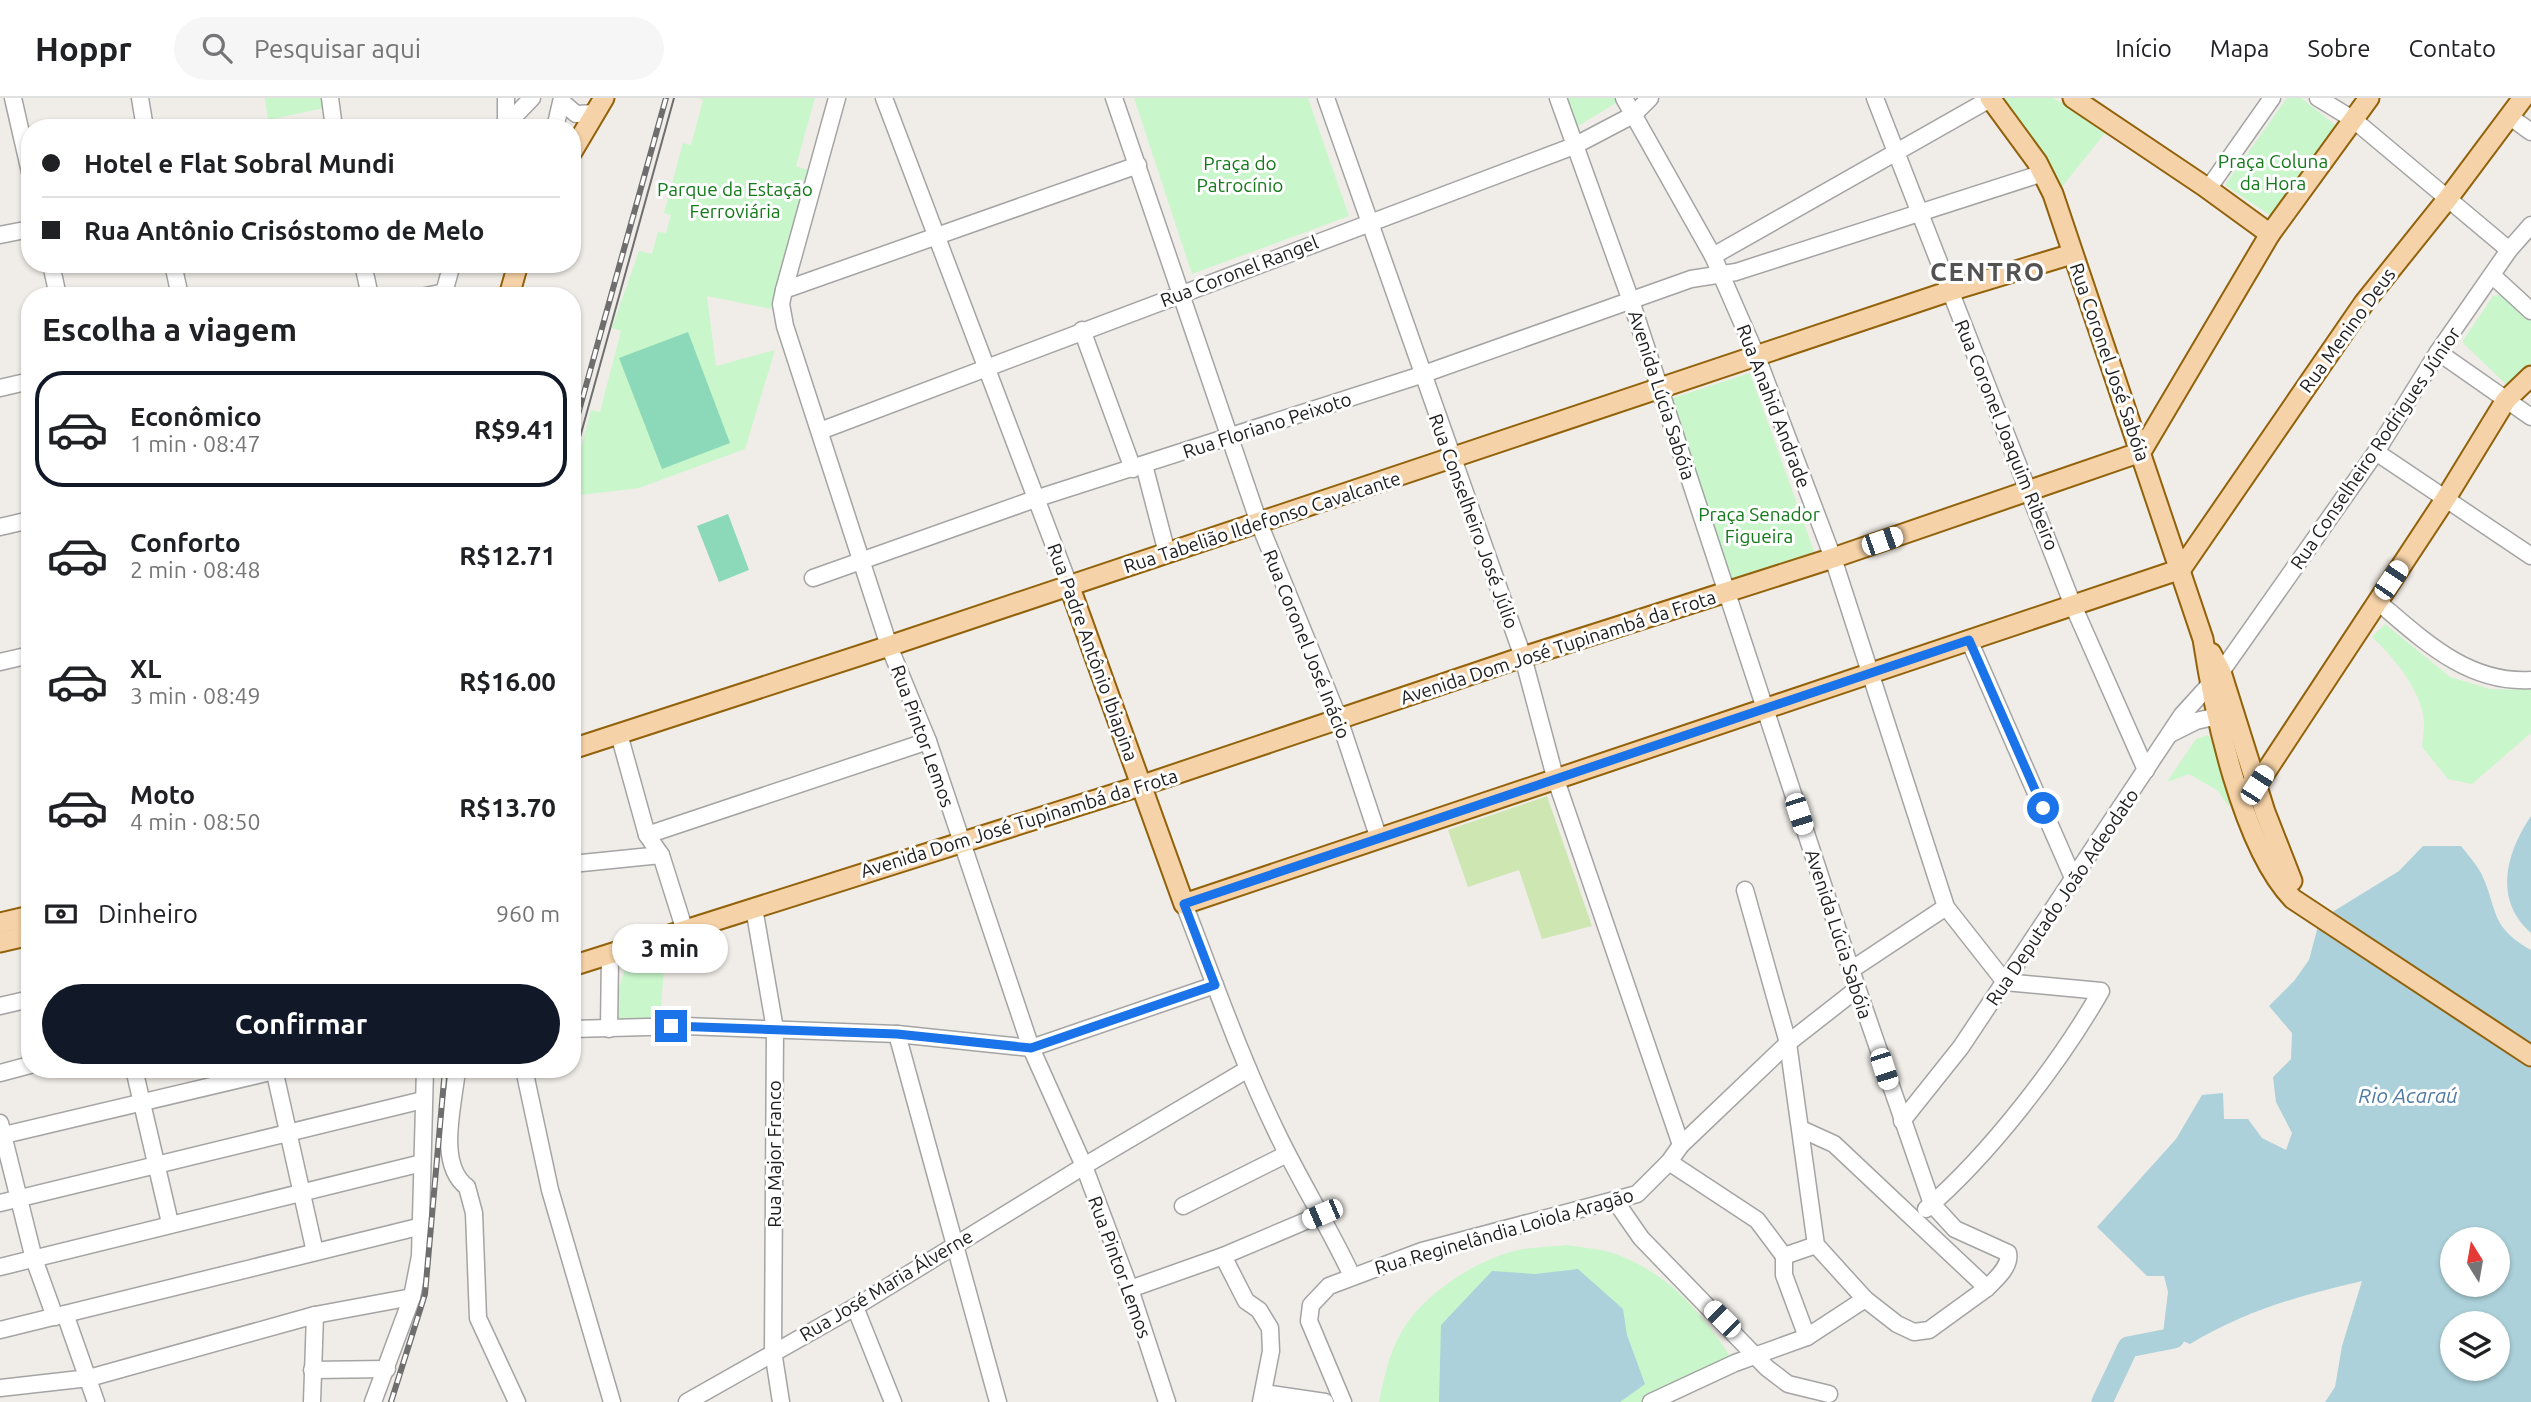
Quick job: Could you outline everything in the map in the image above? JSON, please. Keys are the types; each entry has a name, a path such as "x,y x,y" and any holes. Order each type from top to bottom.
{"main road":[{"name":"Rua Coronel José Sabóia","path":"1990,98 2043,173 2181,569 2215,679"},
{"path":"2073,98 2270,234"},
{"path":"2141,452 2270,234 2369,98"},
{"name":"Rua Menino Deus","path":"2181,569 2364,303 2449,197 2523,98"},
{"path":"581,137 600,106"},
{"name":"Rua Tabelião Ildefonso Cavalcante","path":"581,746 1659,391 1950,291 2072,254"},
{"path":"2247,788 2446,498 2506,400 2531,376"},
{"name":"Avenida Dom José Tupinambá da Frota","path":"581,964 1140,786 1523,657 1833,558 2141,452"},
{"path":"1184,904 1378,836 1871,675 2073,603 2181,569"},
{"name":"Rua Padre Antônio Ibiapina","path":"1069,584 1184,904"},
{"path":"2215,679 2218,716 2247,788 2285,867 2311,912 2531,1056"},
{"path":"2215,679 2247,788"},
{"path":"0,923 21,918"},
{"path":"0,942 21,937"}],"street":[{"path":"0,101 14,98 21,130"},
{"path":"140,98 144,119"},
{"path":"313,98 330,100 333,119"},
{"path":"504,119 506,98"},
{"path":"511,119 532,98"},
{"name":"Rua Pintor Lemos","path":"837,98 784,290 781,304 785,326 889,646 928,741 1031,1048 1084,1166 1130,1289 1167,1402"},
{"name":"Rua Padre Antônio Ibiapina","path":"884,98 984,367 1038,498 1069,584"},
{"name":"Rua Coronel José Inácio","path":"1114,98 1259,523 1339,719 1378,836"},
{"name":"Rua Conselheiro José Júlio","path":"1326,98 1367,222 1523,657 1555,777 1681,1145"},
{"name":"Avenida Lúcia Sabóia","path":"1558,98 1631,301 1857,989 1932,1204 1955,1229 2008,1253 2008,1262 1987,1288"},
{"name":"Rua Anahid Andrade","path":"1623,98 1713,256 1757,357 1833,558 1946,906 2005,982"},
{"name":"Rua Coronel Rangel","path":"820,431 1574,146 1633,115 1650,98"},
{"name":"Rua Coronel Joaquim Ribeiro","path":"1875,98 2073,603 2146,770"},
{"path":"1713,256 1990,98"},
{"path":"2208,189 2272,98"},
{"path":"2318,98 2354,120 2509,250"},
{"path":"562,100 576,114 600,106"},
{"path":"557,119 562,100"},
{"path":"2510,116 2531,132"},
{"path":"784,290 1138,165"},
{"name":"Rua Floriano Peixoto","path":"813,578 1038,498 1421,375 1691,279 1736,272 2043,173"},
{"name":"Rua Conselheiro Rodrigues Júnior","path":"2215,679 2376,452 2438,352 2509,250 2531,225"},
{"path":"0,235 21,231"},
{"path":"2493,276 2531,311"},
{"path":"1082,330 1139,467 1167,553"},
{"path":"2438,352 2531,417"},
{"path":"0,388 21,383"},
{"path":"2376,452 2531,556"},
{"path":"0,527 21,522"},
{"path":"2377,601 2461,666 2501,679 2531,680"},
{"path":"1969,640 2074,880"},
{"path":"0,662 21,657"},
{"name":"Rua Deputado João Adeodato","path":"1902,1121 1929,1091 2005,982 2190,704 2215,679"},
{"path":"2170,734 2196,721 2218,716"},
{"path":"619,734 647,835 661,855 685,931"},
{"path":"647,835 928,741"},
{"path":"581,863 661,855"},
{"path":"1745,890 1788,1043 1816,1245 1866,1299 1897,1324 1922,1332 1929,1330 1987,1288 1834,1144 1801,1129"},
{"name":"Rua Padre Antônio Ibiapina","path":"1184,904 1248,1069 1287,1154 1322,1214 1352,1276"},
{"path":"1851,970 1946,906"},
{"name":"Rua Major Franco","path":"754,908 775,1029 773,1351 781,1402"},
{"path":"609,1029 610,956"},
{"path":"1914,1220 1994,1140 2084,1021 2101,991 2005,982"},
{"path":"581,1029 685,1026 897,1034 1031,1048 1215,985"},
{"name":"Rua Reginelândia Loiola Aragão","path":"1343,1402 1309,1321 1317,1297 1329,1286 1352,1276 1490,1232 1616,1202 1644,1189 1681,1145 1788,1043 1857,989"},
{"path":"0,1006 21,1001"},
{"path":"897,1034 998,1402"},
{"path":"0,1073 21,1067"},
{"name":"Rua José Maria Álverne","path":"687,1402 855,1307 1248,1069"},
{"path":"136,1078 170,1223"},
{"path":"96,1402 89,1378 34,1259 1,1131 243,1078"},
{"path":"278,1078 314,1252"},
{"path":"373,1402 412,1297 422,1226 424,1078"},
{"path":"456,1078 450,1160 457,1180 467,1187 474,1213 478,1318 517,1402"},
{"path":"526,1078 550,1190 612,1402"},
{"path":"0,1203 423,1100"},
{"path":"1183,1206 1287,1154"},
{"path":"1669,1162 1756,1220 1784,1256 1784,1275 1807,1337"},
{"path":"0,1266 422,1163"},
{"path":"1616,1202 1642,1238 1756,1355 1788,1384 1829,1394"},
{"path":"1130,1289 1223,1256 1322,1214"},
{"path":"0,1330 422,1226"},
{"path":"1784,1256 1816,1245"},
{"path":"1223,1256 1246,1301 1259,1310 1270,1328 1271,1350 1263,1397 1325,1402"},
{"path":"0,1388 89,1378 315,1315 412,1297"},
{"path":"1651,1402 1756,1355 1807,1337 1866,1299"},
{"path":"855,1307 893,1402"},
{"path":"312,1402 315,1315"},
{"path":"312,1370 387,1369"}],"green space":[{"path":"265,98 322,98 324,108 268,119"},
{"name":"Parque da Estação Ferroviária","path":"699,98 815,98 796,166 810,171 771,309 707,296 716,366 775,350 745,449 639,488 581,495 581,449 591,410 600,412 621,331 612,328 639,251 652,254 658,232 666,233 671,215 664,213 683,143 691,145 703,100"},
{"name":"Praça do Patrocínio","path":"1134,98 1308,98 1349,216 1192,274"},
{"path":"1564,98 1620,98 1621,100 1575,128"},
{"path":"2000,98 2053,98 2108,129 2062,187"},
{"name":"Praça Coluna da Hora","path":"2287,98 2301,98 2339,128 2280,222 2225,185"},
{"path":"2507,293 2531,316 2531,364 2509,387 2462,342 2493,296"},
{"path":"688,332 730,443 662,469 619,358"},
{"name":"Praça Senador Figueira","path":"1750,373 1815,554 1733,584 1670,399"},
{"path":"728,514 749,570 719,582 697,526"},
{"path":"2385,624 2450,677 2490,689 2531,690 2531,733 2472,784 2448,779 2422,747 2424,718 2416,693 2396,662 2372,637"},
{"path":"2208,735 2215,744 2230,808 2217,790 2189,774 2167,782 2196,739"},
{"path":"1547,796 1592,926 1542,939 1519,870 1468,887 1448,830"},
{"path":"629,956 665,957 659,1030 613,1025 613,1007"},
{"path":"1567,1245 1615,1254 1658,1276 1687,1300 1735,1363 1651,1402 1379,1402 1387,1366 1397,1339 1411,1317 1436,1292 1466,1271 1498,1256 1520,1250"}],"water":[{"path":"2531,816 2531,933 2511,906 2507,876 2515,845"},
{"name":"Rio Acaraú","path":"2423,846 2461,846 2481,873 2501,924 2517,941 2531,950 2531,1402 2325,1402 2335,1387 2342,1346 2362,1281 2273,1305 2190,1344 2163,1333 2168,1292 2164,1276 2147,1276 2097,1227 2176,1139 2202,1095 2223,1093 2224,1119 2248,1119 2262,1138 2286,1150 2292,1133 2276,1102 2273,1077 2291,1059 2292,1033 2269,1006 2294,981 2309,960 2318,926 2334,911 2399,871"},
{"path":"1578,1269 1623,1309 1627,1335 1645,1384 1620,1402 1439,1402 1441,1325 1492,1271 1535,1274"}],"waterway":[{"path":"2102,1402 2128,1347 2174,1338"}],"tram line":[{"path":"581,434 674,98"}],"railway":[{"path":"581,404 666,98"},
{"path":"391,1402 425,1294 444,1078"}],"district":[{"name":"CENTRO","path":"1988,271"}],"route":[{"path":"671,1026 897,1034 1031,1048 1215,985 1184,904 1378,836 1871,675 1969,640 2043,808"}]}
